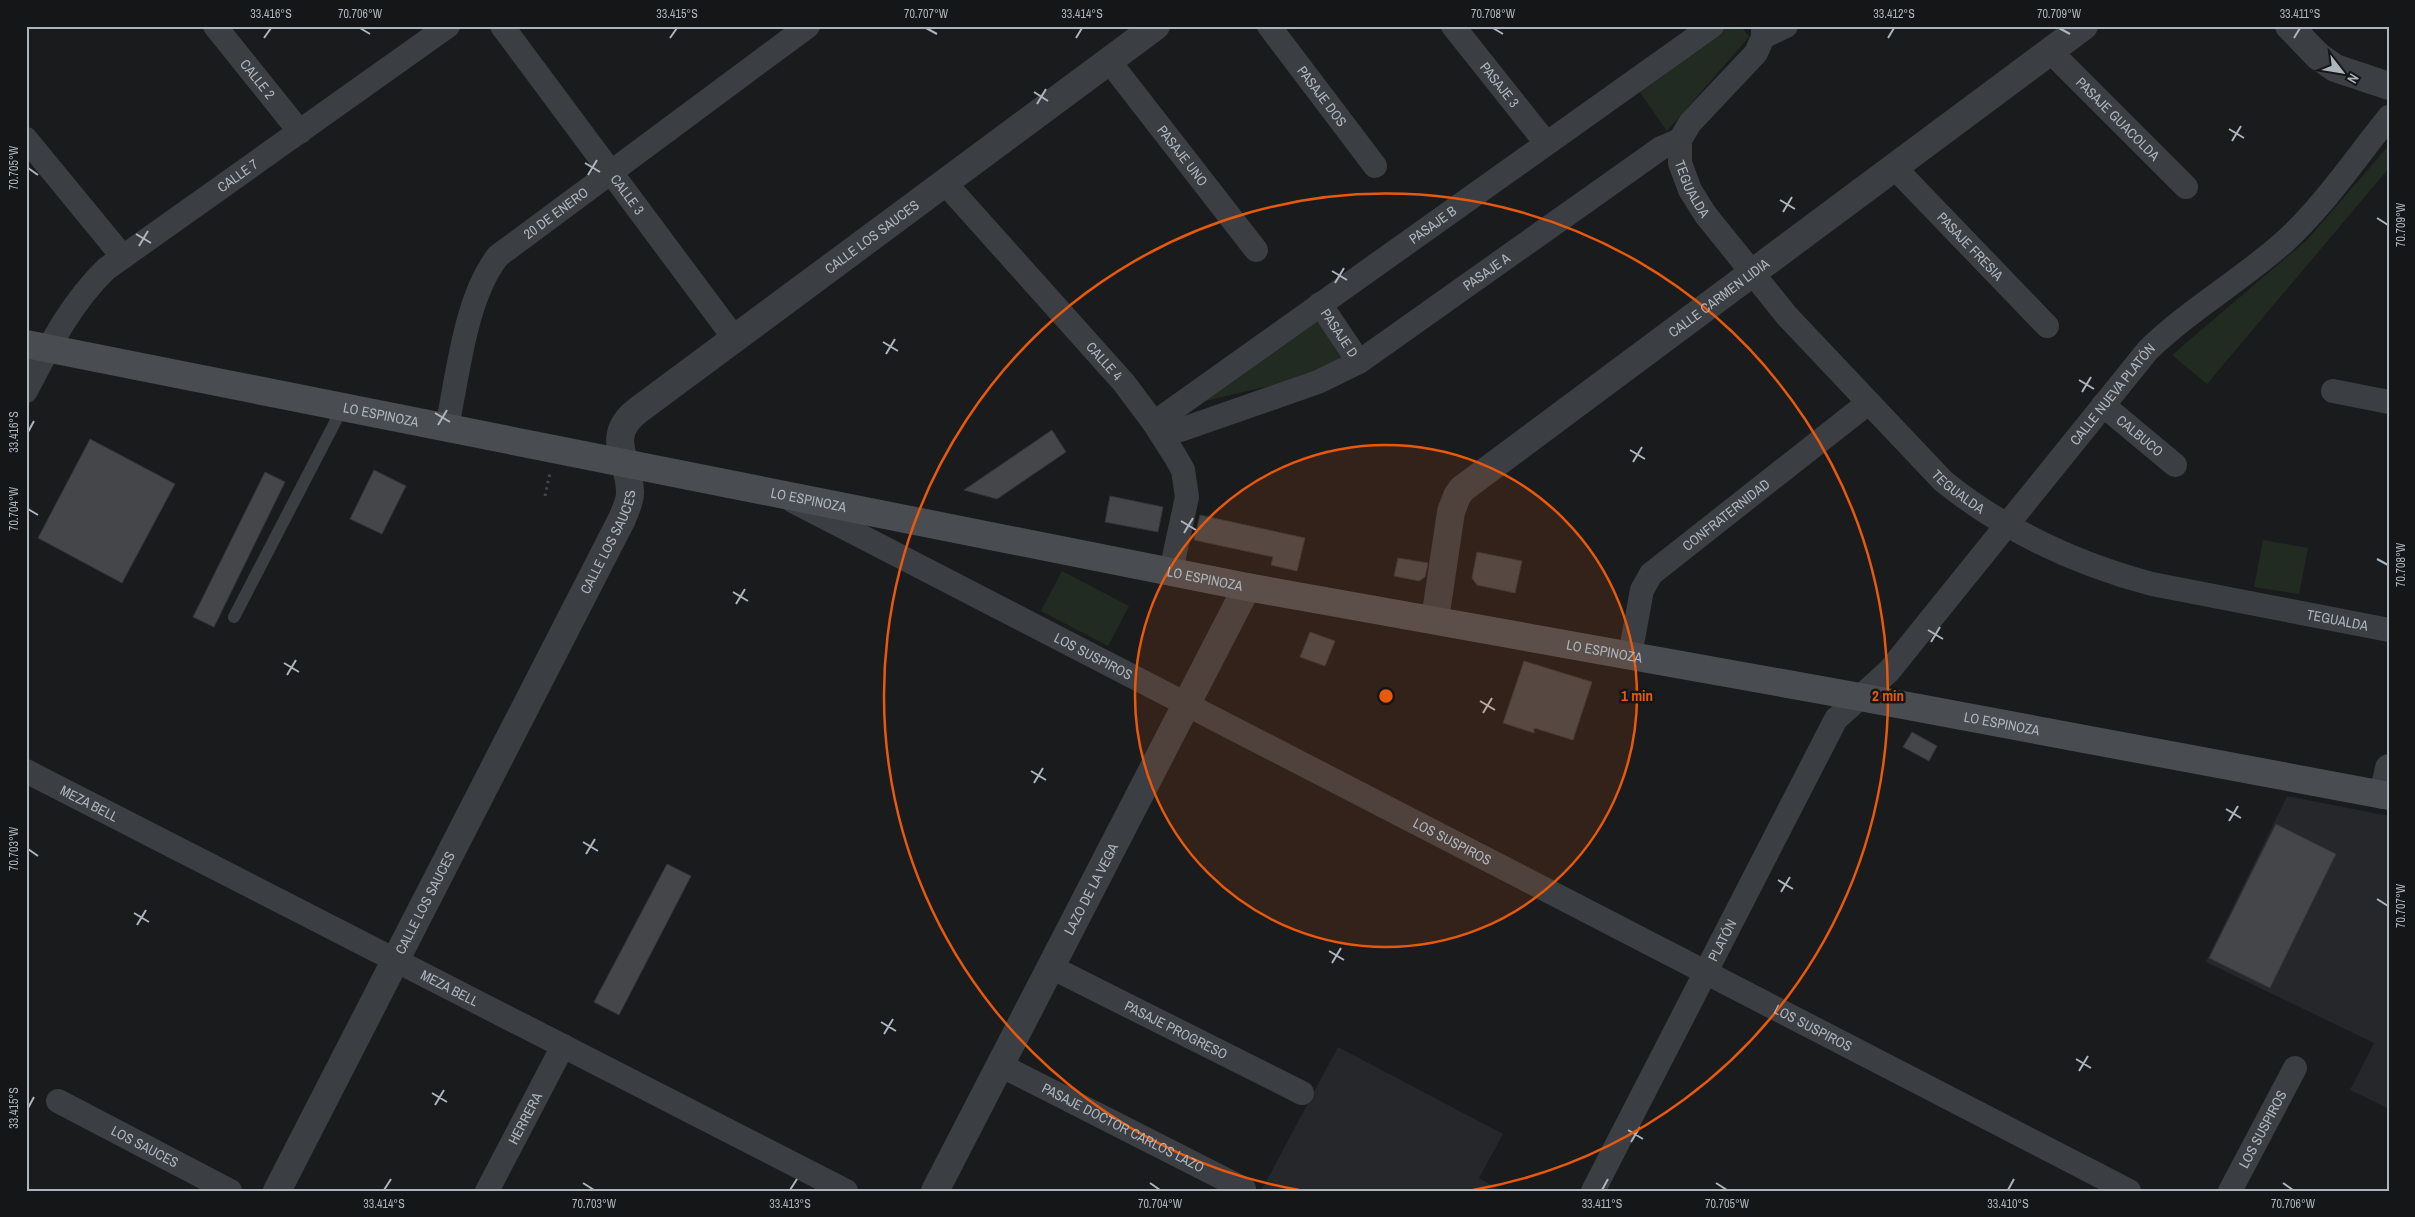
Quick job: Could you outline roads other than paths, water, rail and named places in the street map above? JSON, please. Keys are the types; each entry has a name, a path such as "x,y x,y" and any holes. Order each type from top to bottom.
{"main road":[{"name":"LO ESPINOZA","path":"37,346 1247,587 1435,619 2386,795"}],"street":[{"name":"CALLE 2","path":"215,26 300,132"},
{"name":"CALLE 7","path":"26,391 37,346 80,295 106,269 448,26"},
{"name":"CALLE 3","path":"502,26 735,339"},
{"name":"20 DE ENERO","path":"447,427 472,307 481,281 488,269 510,246 808,26"},
{"name":"CALLE LOS SAUCES","path":"277,1191 622,519 630,493 628,474 623,462 620,436 626,422 631,416 1156,26"},
{"name":"PASAJE DOS","path":"1269,26 1375,166"},
{"name":"PASAJE 3","path":"1453,26 1546,143"},
{"name":"PASAJE B","path":"1158,430 1320,304 1712,26"},
{"path":"1680,140 1690,124 1756,52 1763,32 1786,26"},
{"name":"CALLE CARMEN LIDIA","path":"1435,619 1450,512 1462,488 2084,26"},
{"path":"2289,26 2318,56 2331,65 2389,86"},
{"name":"PASAJE GUACOLDA","path":"2050,51 2186,187"},
{"name":"PASAJE UNO","path":"1109,61 1256,250"},
{"name":"CALLE NUEVA PLATÓN","path":"1860,697 1889,671 2007,523 2159,339 2292,234 2315,210 2389,117"},
{"path":"26,139 123,257"},
{"name":"TEGUALDA","path":"1680,140 1680,163 1690,190 1705,214 1751,273 1787,316 1868,403 1943,481 1967,500 2050,547 2124,577 2389,630"},
{"name":"PASAJE A","path":"1158,430 1318,382 1359,362 1661,148 1680,140"},
{"name":"PASAJE FRESIA","path":"1894,167 2047,326"},
{"name":"CALLE 4","path":"945,183 1100,355 1158,430 1183,470 1186,484 1185,511 1171,571"},
{"name":"PASAJE D","path":"1320,304 1359,362"},
{"path":"2332,390 2389,402"},
{"name":"CONFRATERNIDAD","path":"1630,655 1642,590 1651,574 1868,403"},
{"name":"CALBUCO","path":"2103,405 2175,465"},
{"name":"LOS SUSPIROS","path":"776,493 2129,1191"},
{"name":"LAZO DE LA VEGA","path":"936,1191 1247,587"},
{"name":"PLATÓN","path":"1593,1191 1832,726 1836,719 1860,697"},
{"path":"2386,795 2389,768"},
{"name":"MEZA BELL","path":"26,771 846,1191"},
{"name":"PASAJE PROGRESO","path":"1051,967 1302,1093"},
{"name":"HERRERA","path":"487,1191 563,1046"},
{"name":"PASAJE DOCTOR CARLOS LAZO","path":"1000,1065 1244,1189"},
{"name":"LOS SUSPIROS","path":"2230,1191 2295,1068"},
{"name":"LOS SAUCES","path":"58,1101 230,1191"}],"lane":[{"path":"234,617 343,406"}]}
